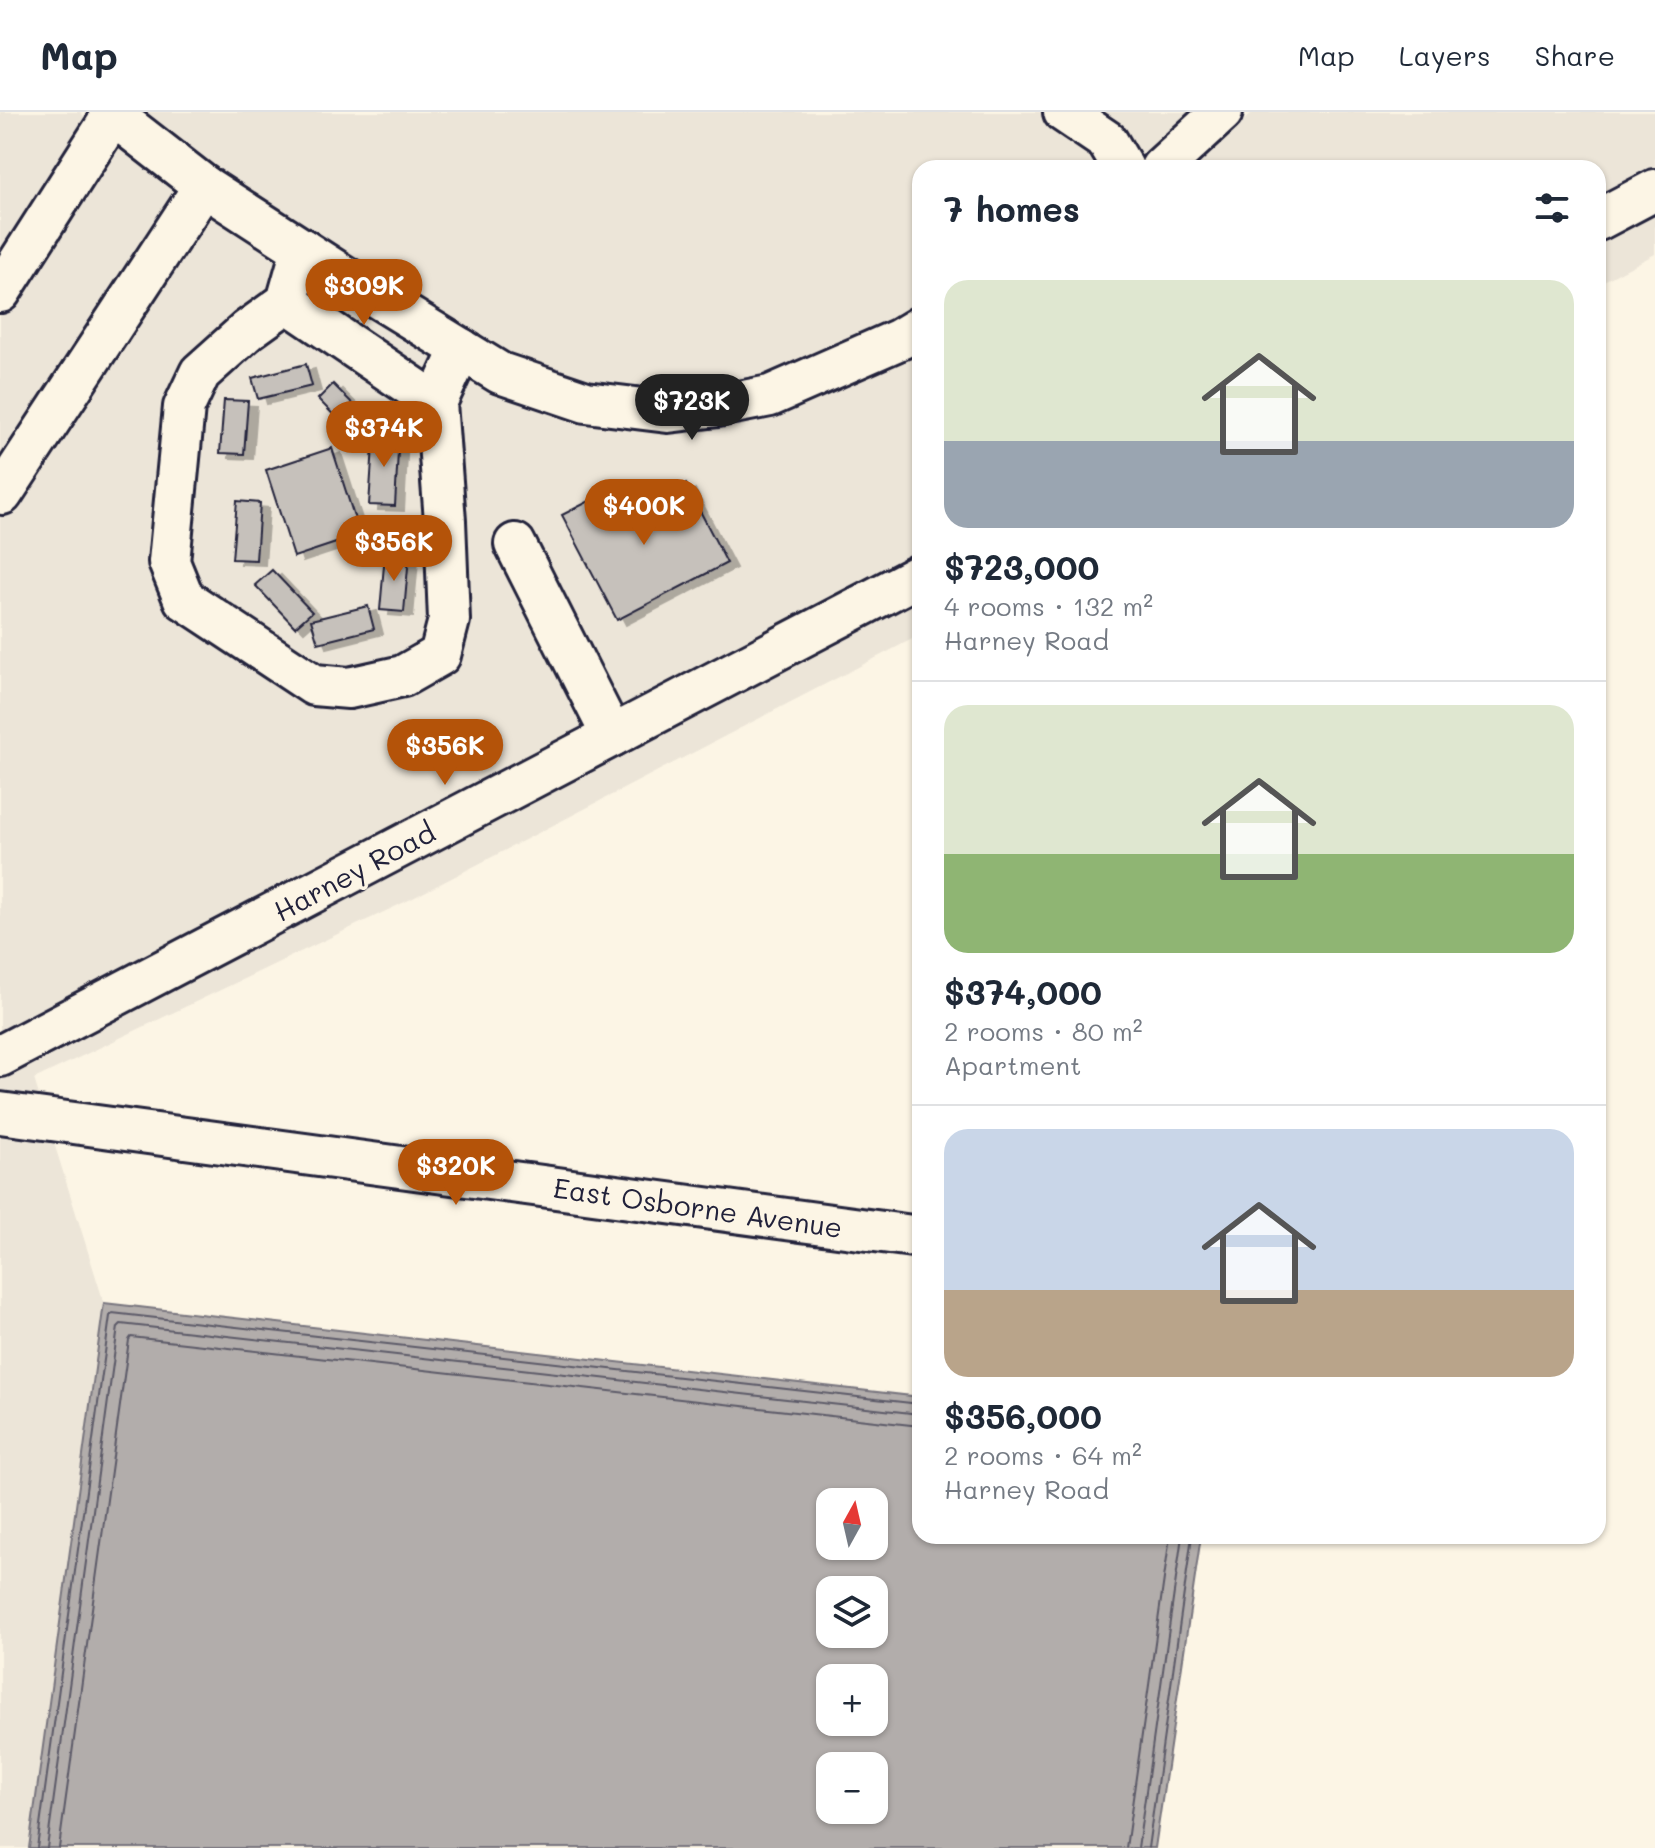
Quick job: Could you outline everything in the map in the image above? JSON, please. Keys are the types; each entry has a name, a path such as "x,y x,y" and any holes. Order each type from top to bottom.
{"street":[{"path":"1064,112 1107,141 1118,160"},
{"path":"1170,160 1222,112"},
{"path":"0,292 111,114 204,186 500,373 586,402 668,412 770,396 912,332"},
{"path":"1,494 204,186"},
{"path":"1606,216 1655,190"},
{"path":"302,249 287,302 248,330 200,373 184,407 169,562 184,599 314,685 349,688 403,676 440,655 449,620 436,403 461,349"},
{"path":"287,302 436,403"},
{"path":"515,544 612,736"},
{"name":"Harney Road","path":"0,1056 912,579"},
{"name":"East Osborne Avenue","path":"0,1113 912,1236"}],"shaded area":[{"path":"0,112 80,112 101,134 193,205 363,315 490,392 580,424 665,434 721,428 776,416 912,356 912,554 0,1031"},
{"path":"143,112 1191,112 1139,160 912,160 912,307 892,319 765,374 669,390 590,381 508,352 383,276 215,167"},
{"path":"1253,112 1655,112 1655,166 1606,192 1606,160 1201,160"},
{"path":"1655,215 1655,254 1606,280 1606,241"},
{"path":"912,603 912,639 411,899 34,1079 104,1303 29,1848 0,1848 0,1080"}],"water":[{"path":"104,1303 912,1396 912,1544 1200,1544 1155,1848 29,1848"}],"building":[{"path":"306,364 312,386 258,399 252,378"},
{"path":"333,384 372,423 357,439 318,399"},
{"path":"224,400 248,401 244,454 220,453"},
{"path":"374,431 399,433 395,506 369,505"},
{"path":"332,448 360,535 294,557 266,470"},
{"path":"686,484 727,563 617,620 562,515 617,487 631,513"},
{"path":"237,501 260,503 256,560 232,559"},
{"path":"385,554 409,556 404,612 380,610"},
{"path":"272,570 312,612 295,627 255,585"},
{"path":"368,606 374,629 318,643 311,620"}]}
